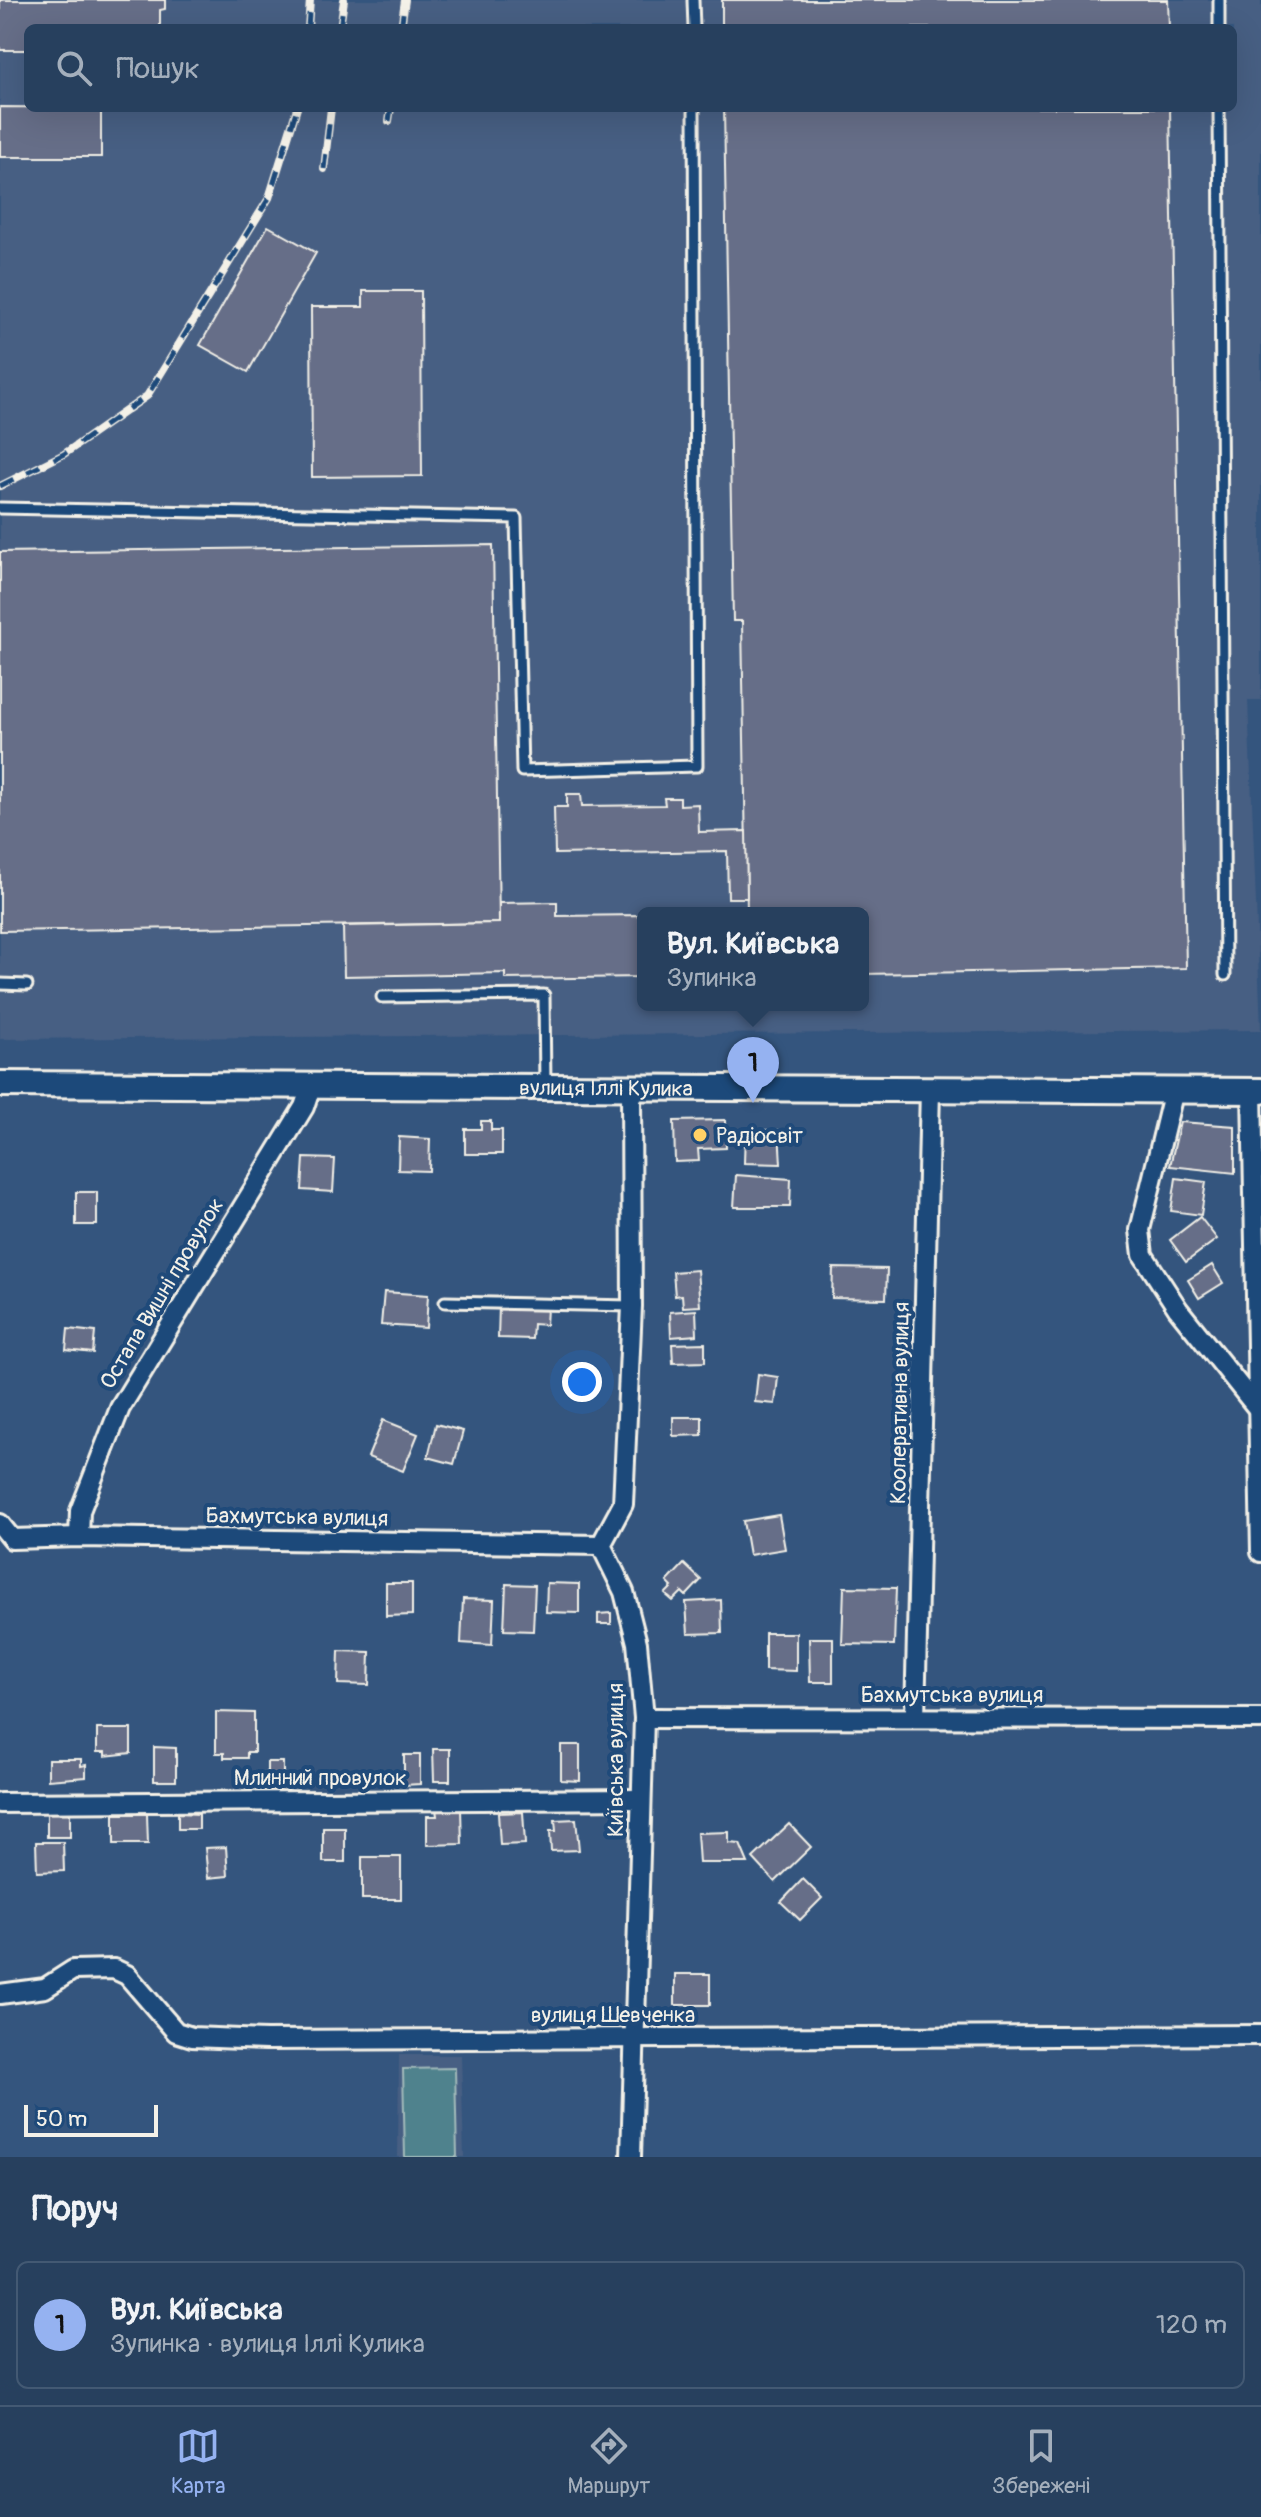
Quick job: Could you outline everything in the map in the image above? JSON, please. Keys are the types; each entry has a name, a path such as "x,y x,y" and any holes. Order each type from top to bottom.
{"street":[{"name":"вулиця Іллі Кулика","path":"0,1084 1256,1091"},
{"name":"Остапа Вишні провулок","path":"79,1537 80,1511 120,1408 304,1107 311,1086"},
{"path":"601,1545 623,1504 632,1306 631,1089"},
{"name":"Кооперативна вулиця","path":"915,1718 930,1089"},
{"path":"1174,1090 1139,1241 1151,1271 1258,1409"},
{"path":"1256,1091 1261,1552"},
{"name":"Бахмутська вулиця","path":"0,1524 12,1539 79,1537 601,1545"},
{"name":"Київська вулиця","path":"601,1545 624,1592 637,1643 644,1718 631,2157"},
{"name":"Бахмутська вулиця","path":"644,1718 1261,1719"},
{"name":"Млинний провулок","path":"0,1803 640,1799"},
{"name":"вулиця Шевченка","path":"0,1994 45,1988 73,1970 94,1967 114,1969 127,1975 176,2032 192,2037 1261,2035"}],"lane":[{"path":"693,0 694,24"},
{"path":"1219,0 1219,24"},
{"path":"0,508 516,518 522,771 697,766 694,112"},
{"path":"1219,112 1225,975"},
{"path":"0,984 27,985"},
{"path":"382,997 544,995 545,1089"},
{"path":"445,1302 632,1306"}],"shaded area":[{"path":"0,0 1261,0 1261,700 1248,700 1261,1030 0,1039"},
{"path":"399,2055 461,2055 464,2157 398,2157"}],"green space":[{"path":"455,2068 457,2157 405,2157 403,2069"}],"building":[{"path":"0,0 165,0 165,9 160,10 160,24 24,24 24,50 0,50"},
{"path":"722,0 1168,0 1169,24 722,24"},
{"path":"0,107 24,107 24,112 101,112 101,157 0,157"},
{"path":"724,112 1170,112 1186,968 869,974 869,907 747,907 742,621 733,621"},
{"path":"268,226 316,253 248,372 200,345"},
{"path":"363,291 421,291 422,476 312,477 311,307 363,307"},
{"path":"493,545 499,923 0,931 0,552"},
{"path":"567,794 581,794 582,806 665,805 664,798 680,798 680,805 698,804 699,832 746,831 747,898 728,898 727,851 555,854 554,807 567,807"},
{"path":"557,902 557,916 637,915 637,977 505,979 505,973 344,976 343,926 499,923 499,903"},
{"name":"Радіосвіт","path":"725,1120 726,1148 698,1149 699,1161 675,1162 674,1121"},
{"path":"481,1121 491,1121 491,1130 502,1130 502,1154 465,1154 465,1129 481,1129"},
{"path":"1180,1122 1235,1126 1235,1173 1170,1166"},
{"path":"745,1130 779,1130 781,1164 744,1163"},
{"path":"399,1137 430,1139 429,1171 398,1170"},
{"path":"304,1158 335,1159 333,1192 302,1190"},
{"path":"736,1175 791,1179 790,1207 734,1207"},
{"path":"1176,1178 1206,1182 1201,1215 1171,1211"},
{"path":"76,1192 97,1192 97,1225 76,1225"},
{"path":"1200,1217 1217,1239 1186,1262 1170,1240"},
{"path":"1212,1265 1223,1283 1199,1298 1188,1280"},
{"path":"833,1268 887,1269 886,1299 832,1298"},
{"path":"697,1270 700,1306 683,1307 682,1295 675,1296 673,1272"},
{"path":"384,1292 428,1295 426,1328 381,1325"},
{"path":"499,1306 547,1308 546,1325 533,1324 532,1339 498,1338"},
{"path":"696,1310 697,1335 671,1337 670,1312"},
{"path":"68,1329 95,1332 93,1353 66,1350"},
{"path":"705,1343 705,1362 673,1363 672,1344"},
{"path":"758,1374 778,1377 775,1404 755,1402"},
{"path":"673,1417 702,1417 702,1435 673,1436"},
{"path":"383,1420 418,1434 403,1471 368,1457"},
{"path":"436,1424 463,1431 454,1464 428,1457"},
{"path":"779,1515 785,1549 749,1555 743,1521"},
{"path":"684,1564 701,1580 686,1596 682,1592 673,1601 665,1594 672,1587 667,1582"},
{"path":"386,1583 412,1583 412,1615 386,1616"},
{"path":"547,1583 579,1584 579,1613 546,1612"},
{"path":"506,1584 535,1585 533,1631 504,1630"},
{"path":"844,1587 896,1588 894,1645 842,1644"},
{"path":"463,1599 494,1600 492,1645 461,1643"},
{"path":"721,1600 722,1633 688,1634 686,1602"},
{"path":"611,1613 611,1624 598,1624 598,1614"},
{"path":"765,1633 796,1633 796,1671 765,1670"},
{"path":"809,1638 833,1638 833,1682 810,1682"},
{"path":"339,1651 370,1652 369,1685 338,1684"},
{"path":"216,1712 254,1713 254,1752 247,1752 247,1758 224,1758 224,1753 216,1753"},
{"path":"97,1729 131,1729 131,1753 105,1756 105,1752 97,1752"},
{"path":"561,1745 580,1745 580,1781 561,1780"},
{"path":"154,1747 176,1748 176,1781 154,1781"},
{"path":"433,1749 450,1749 450,1781 434,1781"},
{"path":"404,1755 420,1755 420,1784 404,1785"},
{"path":"48,1759 81,1759 81,1766 86,1765 86,1777 48,1780"},
{"path":"267,1762 283,1762 283,1782 267,1782"},
{"path":"436,1809 461,1809 462,1844 427,1845 427,1816 437,1816"},
{"path":"523,1812 525,1844 500,1845 498,1813"},
{"path":"47,1813 70,1813 70,1837 47,1837"},
{"path":"178,1813 199,1814 199,1829 178,1829"},
{"path":"114,1814 147,1814 148,1844 114,1844"},
{"path":"576,1819 579,1850 551,1851 550,1831 556,1831 555,1820"},
{"path":"789,1824 811,1847 775,1882 753,1858"},
{"path":"323,1828 345,1828 345,1862 323,1862"},
{"path":"729,1832 729,1843 740,1844 748,1863 699,1863 697,1833"},
{"path":"36,1842 63,1842 64,1871 37,1872"},
{"path":"226,1847 228,1876 208,1878 205,1848"},
{"path":"362,1857 401,1857 401,1899 362,1899"},
{"path":"803,1879 822,1898 800,1920 781,1902"},
{"path":"675,1974 710,1974 710,2005 675,2005"}],"railway":[{"path":"308,24 310,0"},
{"path":"341,24 344,0"},
{"path":"402,24 405,0"},
{"path":"0,486 64,454 147,396 269,198 296,112"},
{"path":"324,169 331,112"},
{"path":"389,121 390,112"}],"place":[{"name":"Вул. Київська","path":"753,1103"},
{"name":"Радіосвіт","path":"700,1135"}]}
